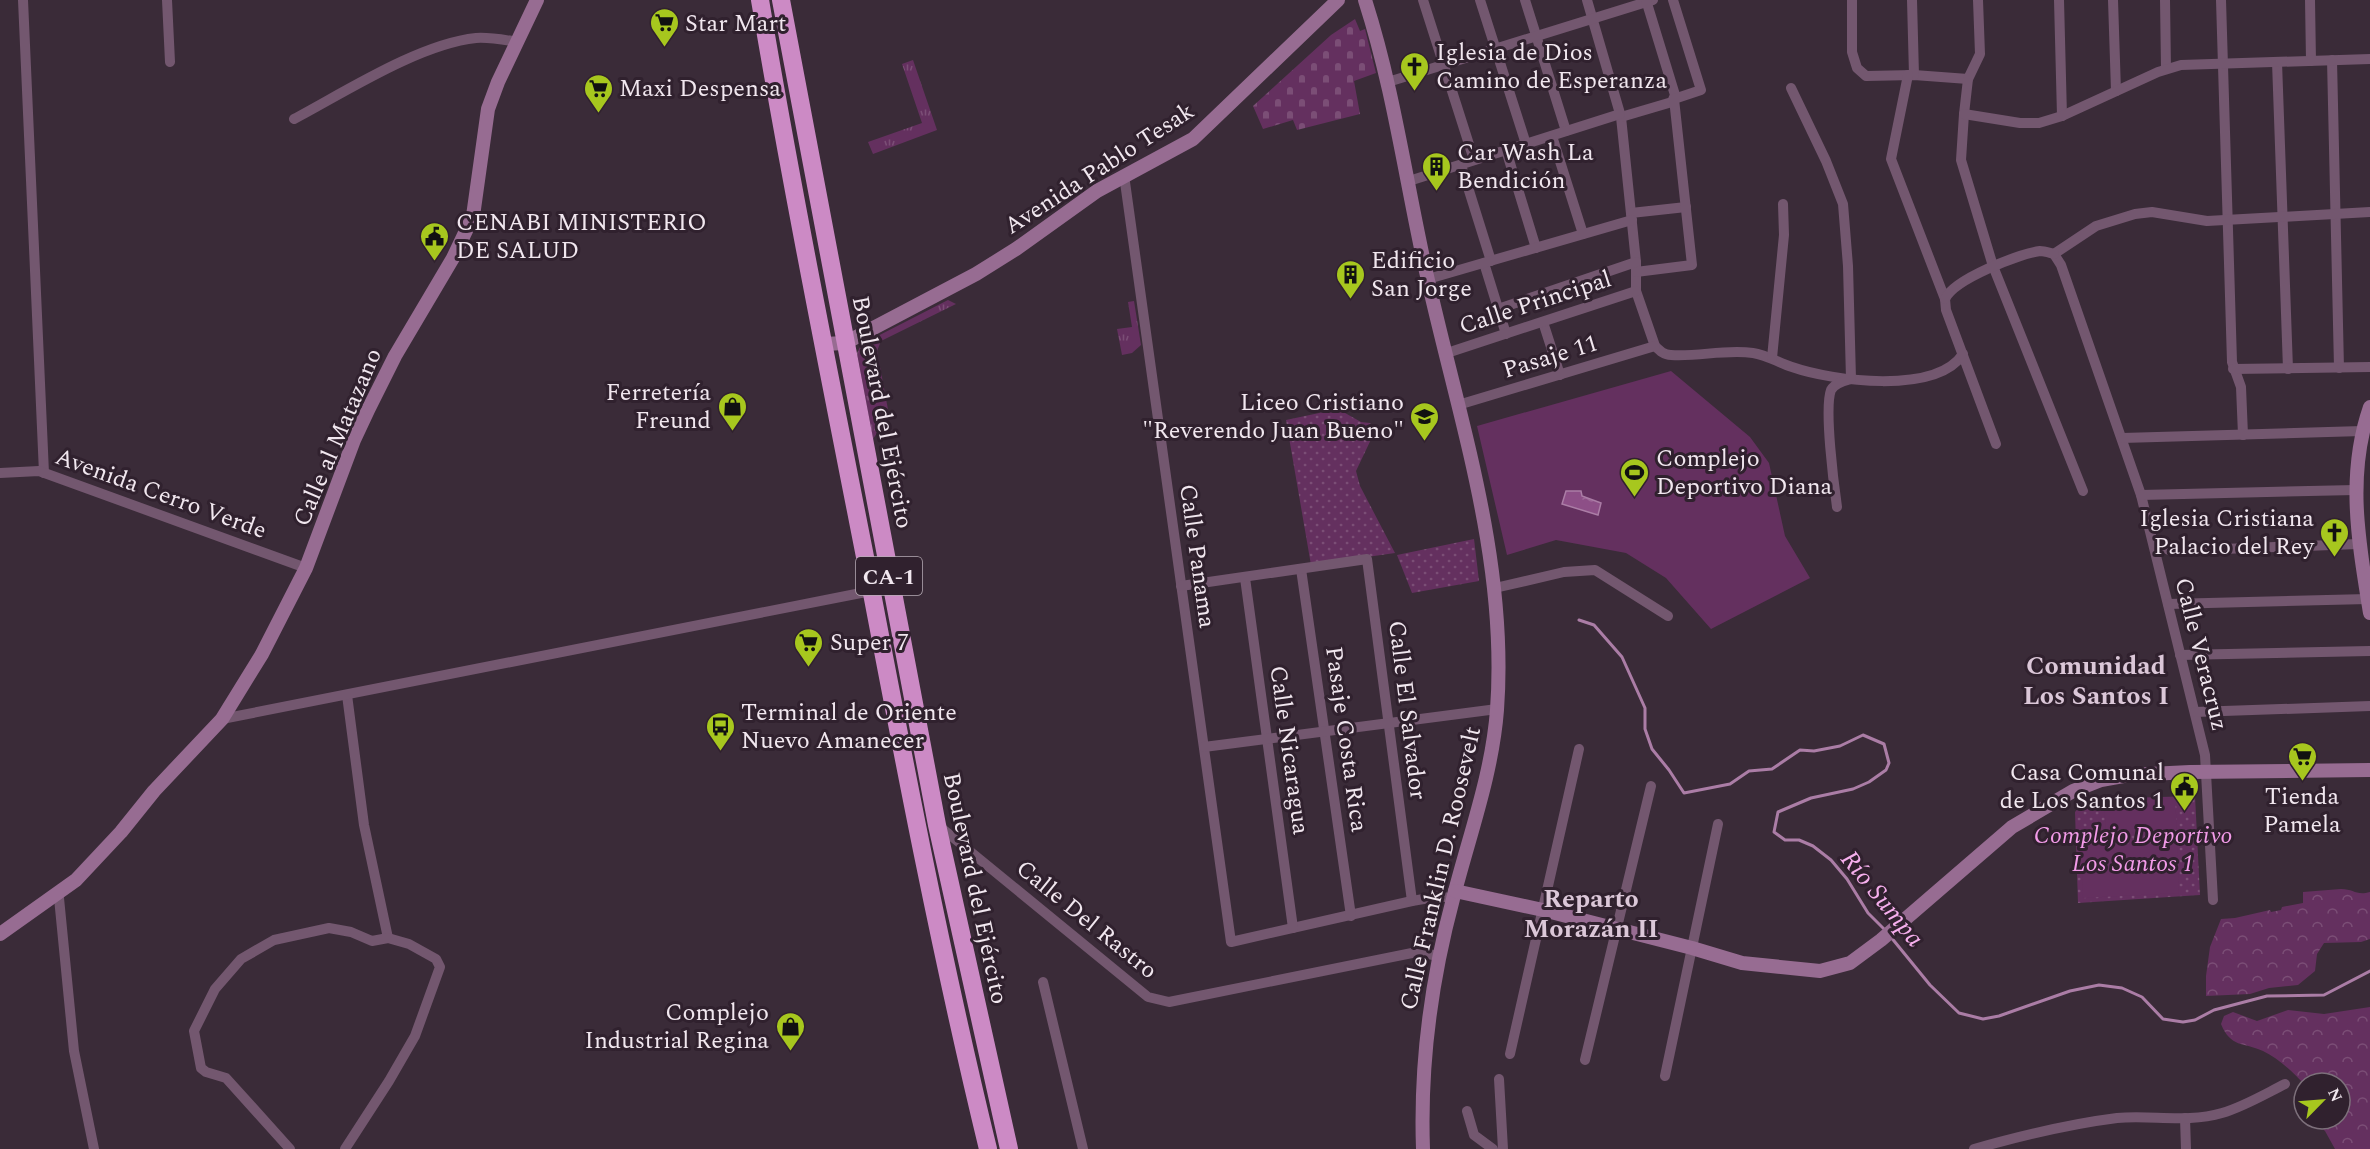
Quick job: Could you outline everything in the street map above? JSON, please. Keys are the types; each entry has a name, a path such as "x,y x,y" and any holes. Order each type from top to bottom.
{"highway":[{"name":"Boulevard del Ejército","path":"760,0 792,186 905,773 988,1149"},
{"name":"Boulevard del Ejército","path":"781,0 937,825 1009,1149"},
{"path":"786,154 795,165 801,166 808,160 811,153"},
{"path":"792,186 796,175 803,172 810,173 816,182"},
{"path":"871,591 882,594 887,604 917,766 930,788"},
{"path":"933,906 943,917 949,914 953,904"},
{"path":"940,939 946,929 953,929 960,936"}],"street":[{"path":"23,0 44,473"},
{"path":"167,0 170,62"},
{"name":"Calle al Matazano","path":"0,934 76,880 121,832 153,791 222,719 262,654 306,568 354,441 369,408 395,356 453,258 473,216 488,109 498,82 537,0"},
{"name":"Avenida Pablo Tesak","path":"824,344 845,343 976,274 1016,249 1096,191 1193,139 1338,0"},
{"name":"Calle Franklin D. Roosevelt","path":"1365,0 1388,82 1428,279 1484,515 1495,588 1497,710 1488,773 1439,956 1427,1023 1423,1149"},
{"path":"1423,0 1474,160"},
{"path":"1480,0 1526,144"},
{"path":"1525,0 1566,131"},
{"path":"1587,0 1620,116 1636,267 1636,291 1655,346 1669,355 1733,351 1755,353 1818,375 1906,381 1922,378 1952,365 1963,354"},
{"path":"1409,181 1701,90 1673,0"},
{"path":"1852,0 1852,52 1857,68 1866,76 1911,75 1968,80"},
{"path":"1912,0 1911,75 1892,159 1945,298 1946,310 1996,444"},
{"path":"1978,0 1980,54 1968,80 1961,160 1993,266 2083,491"},
{"path":"2059,0 2062,116"},
{"path":"2113,0 2116,91"},
{"path":"2165,0 2166,69"},
{"path":"2221,0 2233,369 2241,387 2243,435"},
{"path":"2310,0 2311,61"},
{"path":"1388,82 1649,1 1675,89 1674,99 1692,265 1636,267 1498,309"},
{"path":"294,119 414,56 441,46 477,38 518,42"},
{"path":"1964,114 2020,123 2039,123 2062,116 2166,69 2181,65 2370,58"},
{"path":"2332,60 2339,368"},
{"path":"2277,62 2288,369"},
{"path":"1791,88 1822,152 1843,204 1848,266 1851,379"},
{"path":"1552,136 1583,234"},
{"path":"1506,150 1536,248"},
{"path":"1461,165 1506,334"},
{"name":"Calle Panama","path":"1124,175 1231,942 1293,928"},
{"path":"1772,358 1784,235 1783,204"},
{"path":"1428,279 1583,234 1631,216 1686,207"},
{"path":"1945,298 1949,291 1958,284 1993,266 2042,251 2054,254 2096,226 2135,213 2152,212 2207,221 2370,212"},
{"name":"Calle Veracruz","path":"2054,254 2061,265 2076,305 2140,495 2195,712 2205,755 2213,900"},
{"name":"Calle Principal","path":"1447,353 1636,291"},
{"path":"1543,322 1560,375"},
{"name":"Pasaje 11","path":"1458,405 1655,346"},
{"path":"2233,369 2370,367"},
{"path":"1837,507 1831,463 1831,391 1836,384 1851,379"},
{"path":"2370,407 2355,490 2358,544 2370,613"},
{"path":"2122,438 2366,431"},
{"name":"Avenida Cerro Verde","path":"0,473 39,471 306,568"},
{"path":"2140,495 2355,490"},
{"path":"2153,542 2171,551 2358,544"},
{"name":"Calle El Salvador","path":"1301,569 1367,559 1412,902"},
{"path":"1181,586 1301,569"},
{"name":"Pasaje Costa Rica","path":"1301,569 1351,916"},
{"path":"1495,588 1564,572 1595,570 1668,616"},
{"name":"Calle Nicaragua","path":"1245,578 1293,928"},
{"path":"222,719 871,591"},
{"path":"2168,604 2368,599"},
{"path":"2180,655 2370,651"},
{"path":"347,695 364,825 388,938"},
{"path":"2195,712 2370,706"},
{"path":"1203,747 1497,710"},
{"path":"1510,1054 1579,749"},
{"path":"1293,928 1454,895 1543,910 1749,965 1820,971 1850,963 1906,919 2012,827 2073,790 2101,780 2129,775 2370,770"},
{"path":"1585,1060 1651,786"},
{"path":"1665,1076 1718,824"},
{"name":"Calle Del Rastro","path":"937,825 1148,997 1170,1002 1370,960 1417,952 1439,956"},
{"path":"59,898 74,1051 94,1149"},
{"path":"290,1149 226,1078 202,1070 194,1031 215,989 241,959 274,940 328,928 351,932 372,941 388,938 409,944 436,959 441,967 415,1036 389,1082 345,1149"},
{"path":"1043,982 1083,1149"},
{"path":"1499,1079 1503,1149"},
{"path":"1974,1149 2079,1124 2128,1118 2158,1116 2185,1118 2223,1113 2285,1084"},
{"path":"1467,1111 1474,1135 1493,1149"},
{"path":"2185,1118 2186,1149"}],"green space":[{"path":"1355,19 1360,31 1365,29 1376,73 1354,81 1360,114 1297,130 1293,120 1263,129 1253,106 1331,35"},
{"path":"913,60 937,130 873,154 868,142 922,123 902,64"},
{"path":"948,300 956,304 881,341 877,351 889,415 873,439 857,353 861,345"},
{"path":"1134,301 1141,345 1132,353 1122,355 1117,329 1132,327 1128,302"},
{"name":"Complejo Deportivo Diana","path":"1671,371 1750,437 1769,463 1785,536 1810,578 1711,629 1666,578 1626,553 1556,540 1507,555 1477,426"},
{"path":"1338,409 1361,422 1370,423 1375,431 1356,471 1360,486 1395,553 1311,565 1286,420"},
{"path":"1474,539 1479,581 1412,593 1397,555"},
{"name":"Complejo Deportivo Los Santos 1","path":"2195,796 2200,895 2078,903 2075,812 2082,804 2091,799"},
{"path":"2175,798 2177,830 2106,834 2104,801"},
{"path":"2177,842 2179,893 2083,898 2081,846"},
{"path":"2341,889 2361,893 2370,892 2370,939 2361,942 2324,943 2317,954 2315,971 2298,985 2269,988 2250,994 2206,996 2210,947 2221,919 2270,910 2271,912 2281,910 2282,907 2303,903 2303,892"},
{"path":"2370,1007 2370,1149 2335,1149 2325,1131 2352,1131 2352,1071 2292,1073 2269,1054 2233,1041 2221,1024 2224,1016 2233,1012 2257,1021 2288,1010 2324,1014"}],"water":[{"path":"1566,491 1581,491 1582,496 1601,503 1598,515 1562,504"}],"waterway":[{"name":"Río Sumpa","path":"1579,620 1594,625 1622,657 1645,708 1645,729 1652,749 1684,793 1730,784 1749,771 1772,769 1800,750 1814,751 1840,746 1863,735 1884,744 1889,763 1886,770 1869,782 1853,789 1811,798 1778,812 1774,832 1785,840 1799,840 1813,846 1831,860 1847,879 1868,913 1886,931"},
{"name":"Río Sumpa","path":"1890,936 1930,985 1959,1013 1983,1019 1999,1016 2070,991 2099,985 2122,988 2142,997 2163,1019 2183,1022 2195,1020 2214,1010 2267,996 2324,995 2370,971"}],"place":[{"name":"Star Mart","path":"664,48"},
{"name":"Iglesia de Dios Camino de Esperanza","path":"1415,92"},
{"name":"Maxi Despensa","path":"598,114"},
{"name":"Car Wash La Bendición","path":"1436,192"},
{"name":"CENABI MINISTERIO DE SALUD","path":"435,262"},
{"name":"Edificio San Jorge","path":"1350,300"},
{"name":"Ferretería Freund","path":"732,432"},
{"name":"Liceo Cristiano \"Reverendo Juan Bueno\"","path":"1425,442"},
{"name":"Complejo Deportivo Diana","path":"1635,498"},
{"name":"Iglesia Cristiana Palacio del Rey","path":"2335,558"},
{"name":"Super 7","path":"809,668"},
{"name":"Terminal de Oriente Nuevo Amanecer","path":"720,752"},
{"name":"Tienda Pamela","path":"2302,782"},
{"name":"Casa Comunal de Los Santos 1","path":"2185,812"},
{"name":"Complejo Industrial Regina","path":"790,1052"}],"district":[{"name":"Comunidad Los Santos I","path":"2096,680"},
{"name":"Reparto Morazán II","path":"1591,913"}]}
